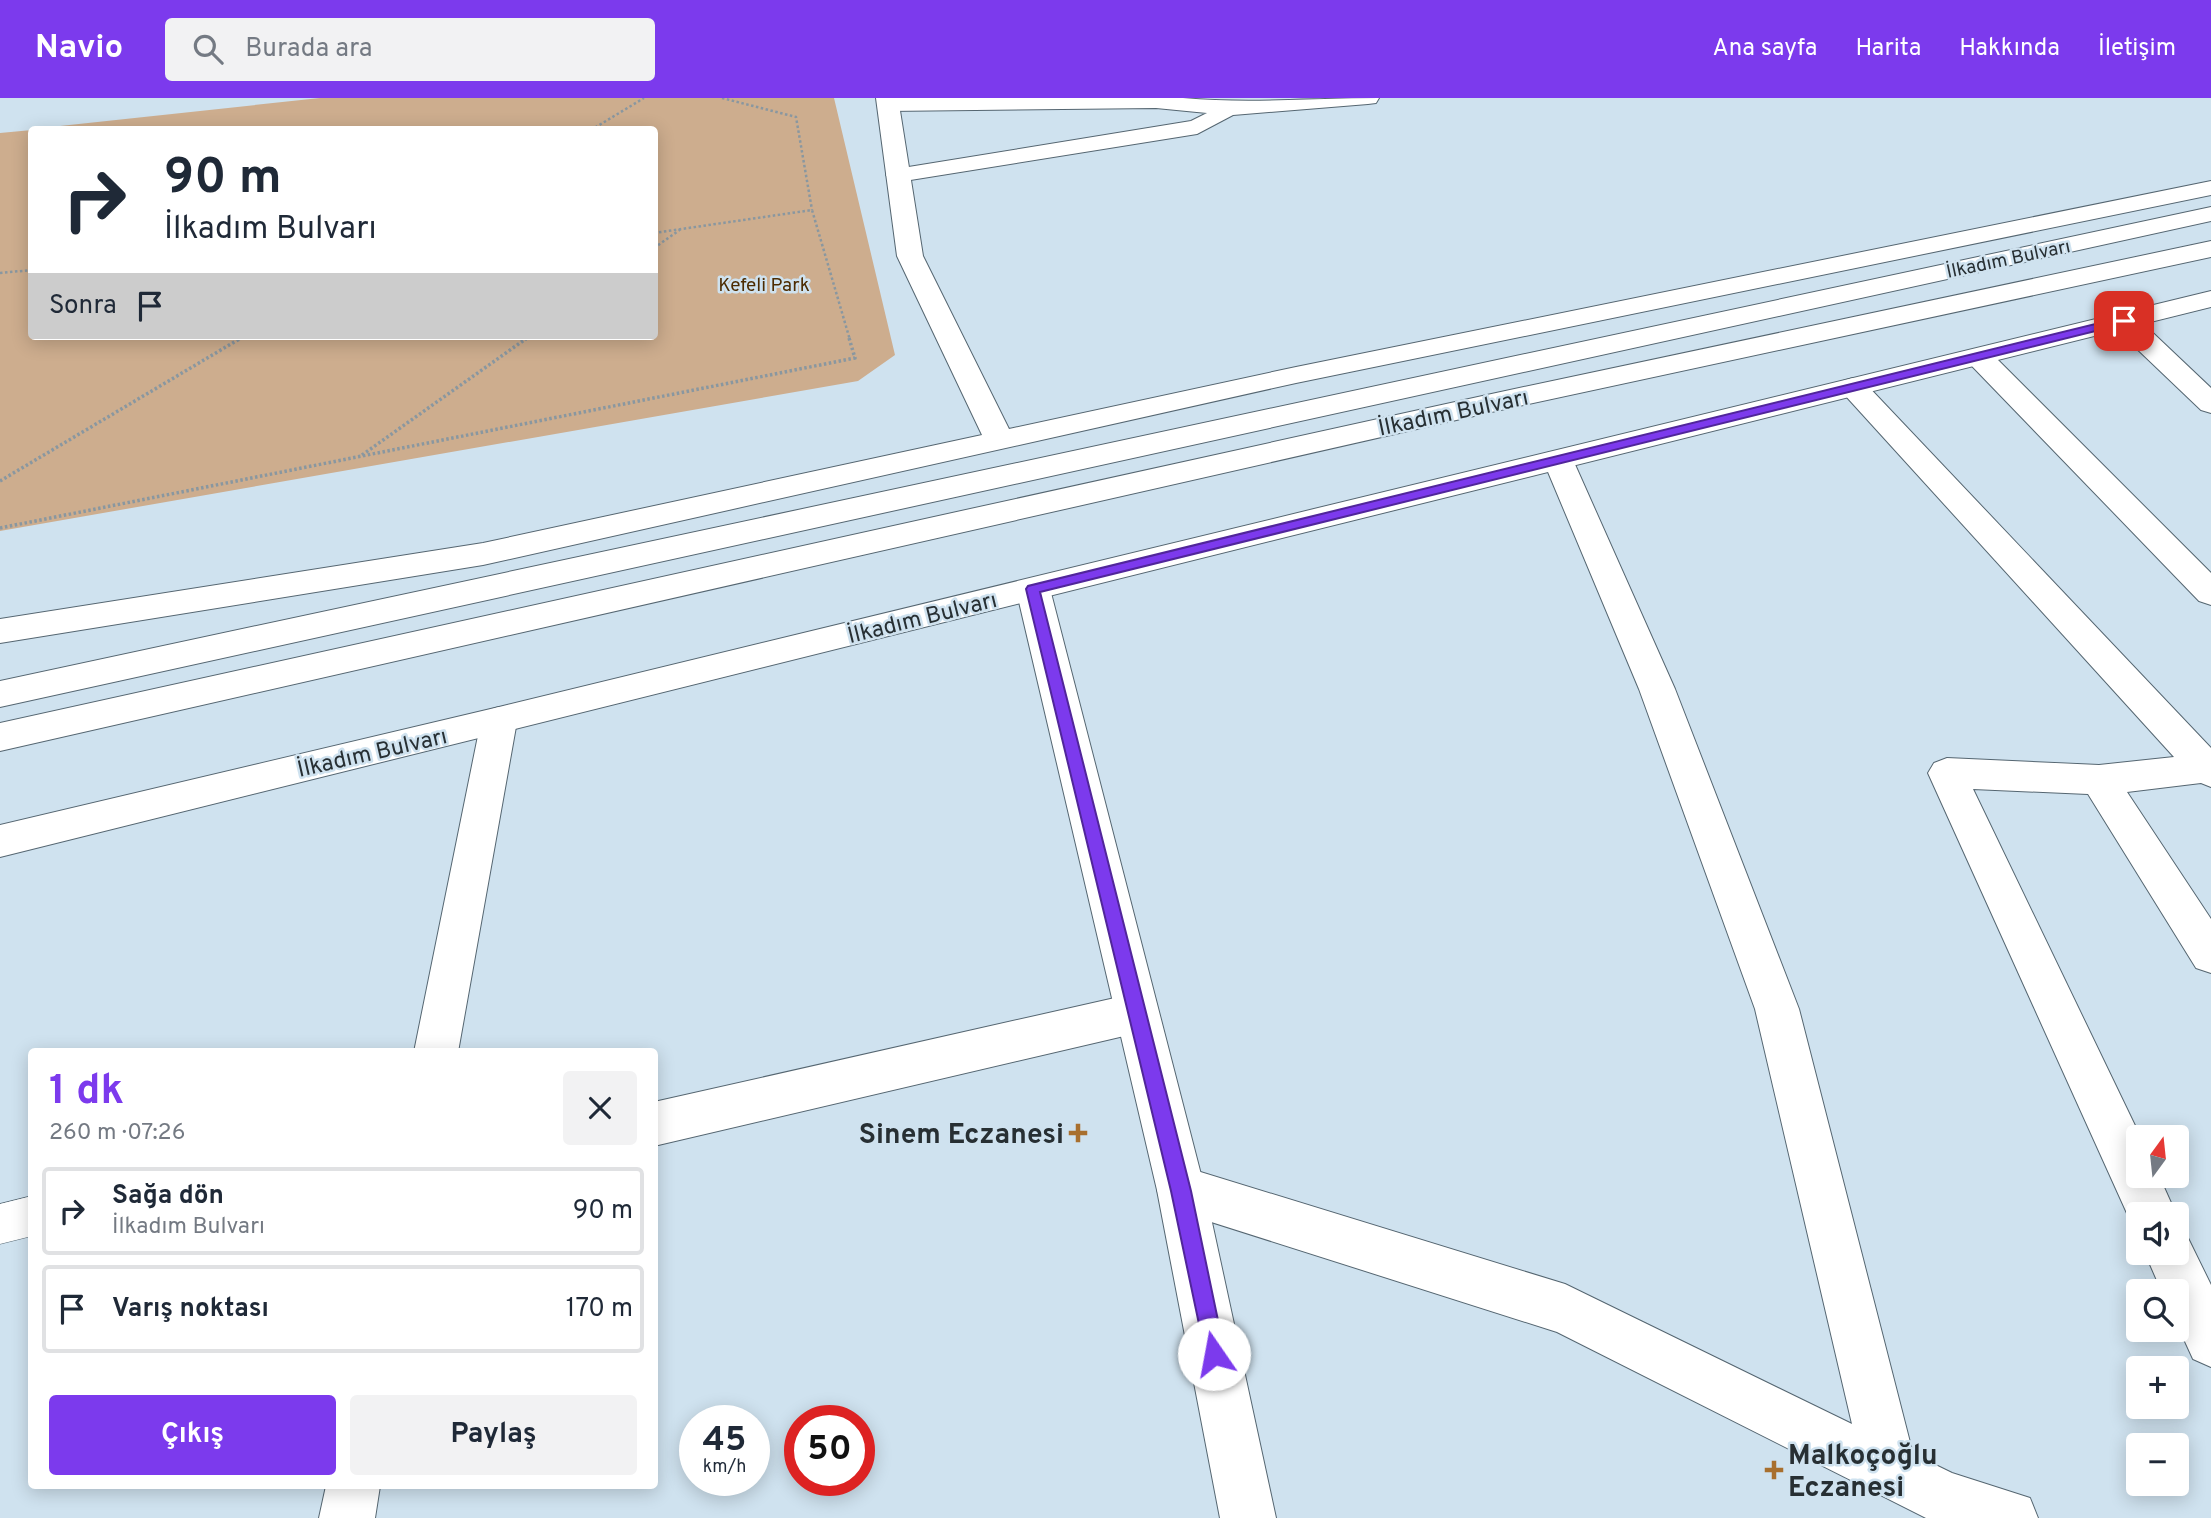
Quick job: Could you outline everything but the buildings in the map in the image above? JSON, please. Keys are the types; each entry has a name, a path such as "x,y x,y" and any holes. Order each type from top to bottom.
{"main road":[{"path":"1000,441 910,256 888,101 1235,103 1368,98"},
{"path":"898,175 1197,127 1235,103"},
{"name":"İlkadım Bulvarı","path":"0,631 483,554 1296,375 2211,188"},
{"name":"İlkadım Bulvarı","path":"0,694 2211,214"},
{"name":"İlkadım Bulvarı","path":"0,737 1469,408 2211,249"},
{"name":"İlkadım Bulvarı","path":"0,841 499,721 2211,299"},
{"path":"2124,321 2211,404"},
{"path":"1979,357 2211,593"},
{"path":"1853,387 2209,770"},
{"path":"1558,460 1657,689 1777,1009 1891,1473"},
{"path":"1033,589 1181,1191 1248,1518"},
{"path":"437,1048 499,721"},
{"path":"2146,1202 1947,773 2099,780 2209,770"},
{"path":"2099,780 2211,955"},
{"path":"658,1123 1137,1013"},
{"path":"1181,1191 1566,1309 1944,1498 2010,1518"},
{"path":"2176,1265 2211,1341"},
{"path":"346,1518 352,1489"}],"lane":[{"path":"0,1224 28,1217"}],"path":[{"path":"598,126 644,98"},
{"path":"0,528 855,358 813,210 796,117 722,98"},
{"path":"658,232 813,210"},
{"path":"658,245 682,229"},
{"path":"0,273 28,270"},
{"path":"0,481 237,340"},
{"path":"360,456 524,340"}],"green space":[{"name":"Kefeli Park","path":"320,98 834,98 895,355 858,381 0,531 0,133 28,130 28,340 658,340 658,126 60,126"}],"place":[{"name":"Sinem Eczanesi","path":"1078,1133"},
{"name":"Malkoçoğlu Eczanesi","path":"1774,1470"}],"route":[{"path":"1214,1354 1181,1191 1033,589 2124,321"}]}
